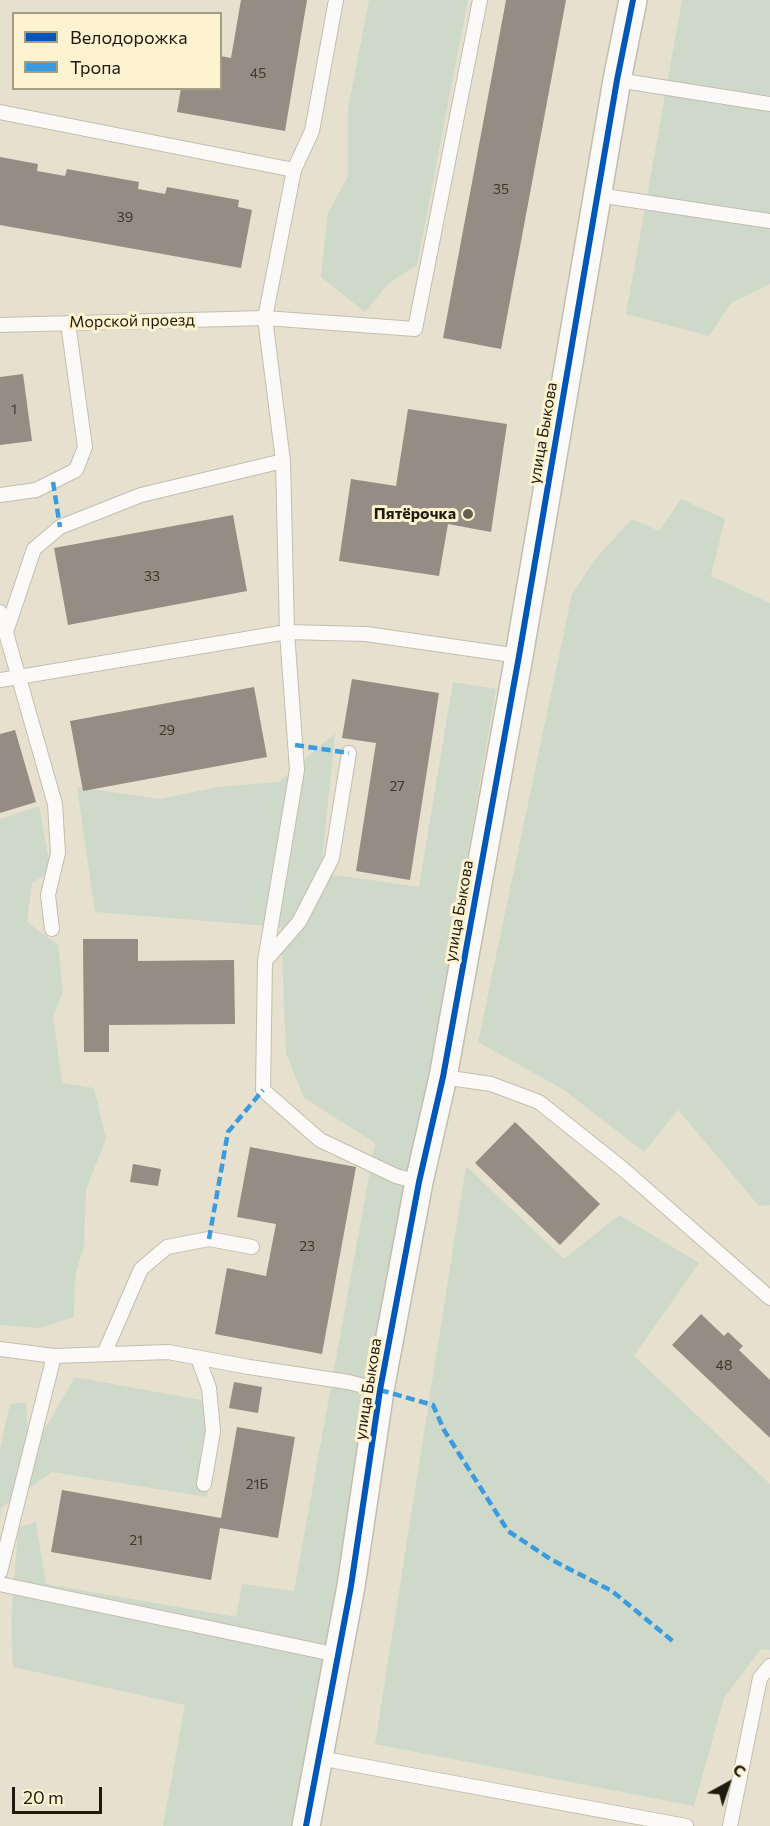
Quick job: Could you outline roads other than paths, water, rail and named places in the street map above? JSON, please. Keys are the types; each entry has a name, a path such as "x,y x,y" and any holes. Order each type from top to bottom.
{"street":[{"name":"улица Быкова","path":"307,1826 351,1586 380,1390 418,1182 443,1077 519,656 617,80 633,0"}],"lane":[{"path":"336,0 312,131 294,170 265,318 283,460 287,632 297,770 265,960 263,1090 320,1140 396,1176 418,1182"},
{"name":"Морской проезд","path":"0,324 265,318 415,329 480,0"},
{"path":"617,80 770,105"},
{"path":"0,112 294,170"},
{"path":"598,195 770,221"},
{"path":"0,495 36,490 76,470 85,447 68,323"},
{"path":"6,632 34,549 60,527 141,495 283,460"},
{"path":"0,612 55,804 58,853 48,895 52,929"},
{"path":"0,680 287,632 366,634 519,656"},
{"path":"265,960 299,922 332,858 349,753"},
{"path":"443,1077 491,1084 539,1102 623,1169 770,1298"},
{"path":"104,1354 141,1269 167,1247 209,1239 252,1247"},
{"path":"0,1348 54,1356 168,1352 348,1382 380,1390"},
{"path":"0,1572 54,1356"},
{"path":"198,1358 209,1388 213,1431 204,1484"},
{"path":"0,1584 338,1655"},
{"path":"730,1826 760,1678 770,1666"},
{"path":"319,1758 686,1826"},
{"path":"603,1826 605,1811"}],"place":[{"name":"Пятёрочка","path":"468,514"}]}
